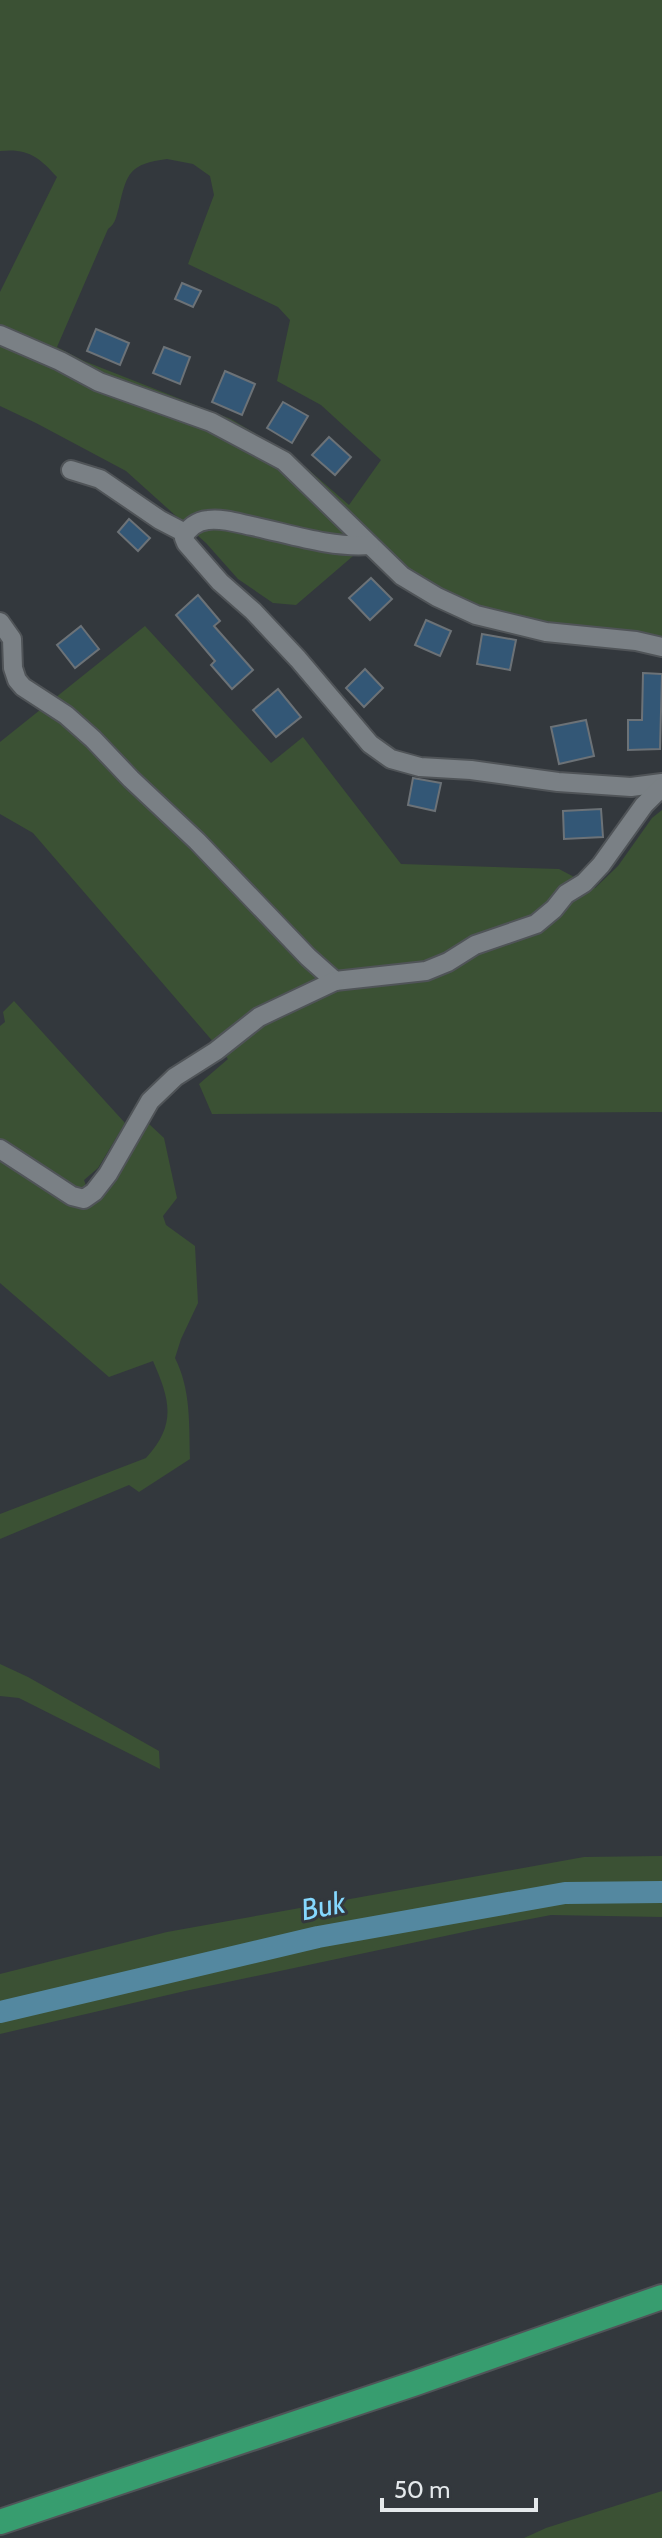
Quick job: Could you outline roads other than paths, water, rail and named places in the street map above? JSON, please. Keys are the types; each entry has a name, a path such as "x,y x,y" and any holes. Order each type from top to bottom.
{"main road":[{"path":"0,2522 662,2297"}],"street":[{"path":"0,335 99,382 211,422 284,461 402,576 437,597 476,615 546,632 636,641 662,647"},
{"path":"71,470 110,484 160,520 185,533"},
{"path":"370,545 331,543 227,521 205,520 185,533 186,543 220,582 253,611 298,659 370,744 391,759 420,767 471,770 558,782 631,787 662,785"},
{"path":"0,622 12,639 13,668 23,687 66,715 93,739 335,981"},
{"path":"0,1149 72,1196 84,1199 108,1174 150,1101 175,1077 216,1051 259,1017 335,981 426,971 475,945 536,924 601,865 662,785"}],"waterway":[{"name":"Buk","path":"0,2012 318,1937 565,1893 662,1892"}]}
